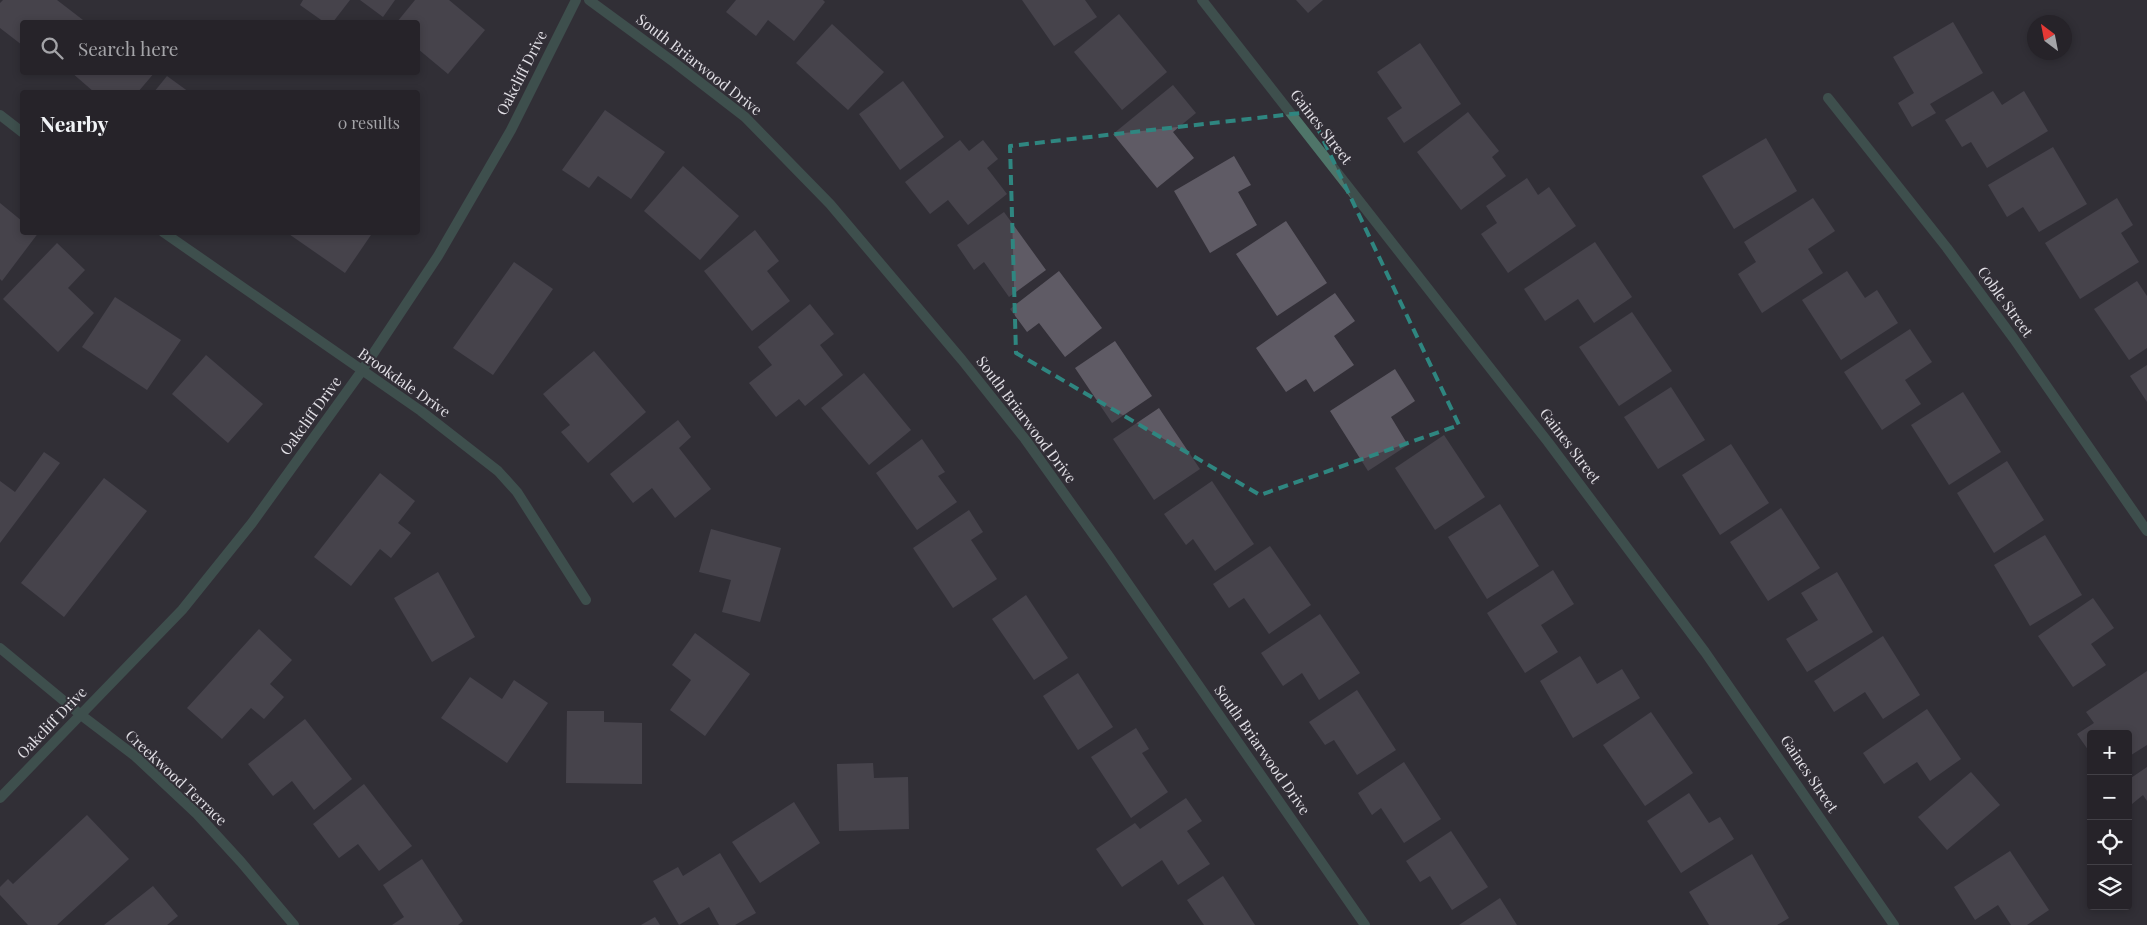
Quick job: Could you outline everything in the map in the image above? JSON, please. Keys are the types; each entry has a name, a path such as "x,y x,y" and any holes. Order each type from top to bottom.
{"street":[{"name":"Oakcliff Drive","path":"0,798 182,610 252,523 361,372 448,239 511,130 576,0"},
{"name":"South Briarwood Drive","path":"589,0 745,117 830,204 962,360 1025,439 1103,547 1365,925"},
{"name":"Gaines Street","path":"1202,0 1548,442 1700,644 1771,744 1894,925"},
{"name":"Coble Street","path":"1828,98 1964,271 2014,339 2147,531"},
{"path":"0,115 20,130"},
{"name":"Brookdale Drive","path":"167,235 361,372 421,412 498,471 517,492 586,600"},
{"name":"Creekwood Terrace","path":"0,648 81,715 135,756 197,814 242,862 294,925"}],"highlighted area":[{"path":"1310,112 1459,425 1260,495 1016,353 1010,146"}],"building":[{"path":"3,0 57,0 83,20 20,20 20,43 0,28 0,3"},
{"path":"303,0 350,0 335,20 321,20 300,5"},
{"path":"360,0 395,0 383,17"},
{"path":"415,0 449,0 485,30 448,74 420,51 420,20 399,20"},
{"path":"736,0 823,0 825,2 794,41 768,20 756,36 726,12"},
{"path":"1022,0 1085,0 1097,17 1054,46"},
{"path":"1296,0 1323,0 1308,13"},
{"path":"1119,14 1167,72 1122,110 1074,52"},
{"path":"1953,22 1983,73 1930,104 1936,113 1912,127 1898,103 1914,93 1893,57"},
{"path":"832,24 884,72 848,110 796,63"},
{"path":"1420,43 1461,104 1404,143 1387,118 1402,108 1377,72"},
{"path":"74,75 152,75 140,90 92,90"},
{"path":"167,76 186,90 156,90"},
{"path":"903,81 944,137 900,170 859,114"},
{"path":"1173,85 1196,113 1173,132 1194,158 1157,188 1113,134"},
{"path":"1993,91 2002,105 2024,91 2048,131 1987,168 1971,142 1962,147 1945,120"},
{"path":"605,110 665,152 631,199 598,176 589,188 562,170"},
{"path":"1468,112 1499,151 1492,157 1506,176 1461,210 1417,152"},
{"path":"1766,138 1797,191 1734,229 1702,176"},
{"path":"960,140 969,151 983,140 998,159 987,168 1007,194 968,225 948,200 930,214 905,182"},
{"path":"2053,147 2087,204 2039,232 2023,207 2007,217 1988,185"},
{"path":"1234,156 1251,185 1238,192 1257,225 1210,253 1174,191"},
{"path":"683,166 739,216 700,260 644,211"},
{"path":"1527,178 1538,195 1549,187 1576,226 1508,273 1481,234 1497,223 1486,206"},
{"path":"1813,198 1835,231 1808,249 1823,273 1762,313 1738,274 1756,262 1744,242"},
{"path":"2117,198 2133,225 2121,233 2139,262 2080,299 2045,243"},
{"path":"0,203 20,219 20,235 37,235 2,281 0,279"},
{"path":"1004,212 1046,270 1009,297 984,262 974,270 957,245"},
{"path":"1286,221 1327,283 1277,316 1236,254"},
{"path":"755,230 779,261 767,271 790,301 752,331 704,271"},
{"path":"290,235 371,235 345,273"},
{"path":"1595,242 1632,297 1594,323 1578,299 1545,321 1524,289"},
{"path":"57,243 85,270 68,288 94,313 58,352 3,299"},
{"path":"514,262 553,289 493,375 453,348"},
{"path":"1059,271 1102,328 1065,357 1039,323 1027,332 1010,309"},
{"path":"1847,271 1865,298 1877,290 1898,323 1841,360 1802,300"},
{"path":"2137,281 2147,296 2147,348 2129,360 2094,309"},
{"path":"1335,293 1355,321 1334,336 1354,365 1314,392 1306,379 1286,392 1256,348"},
{"path":"115,297 181,340 147,390 82,347"},
{"path":"810,304 834,334 820,345 843,375 805,406 799,399 776,417 749,383 772,365 758,347"},
{"path":"1632,312 1672,371 1619,406 1579,347"},
{"path":"1910,329 1932,362 1905,380 1921,404 1882,430 1844,372"},
{"path":"1115,341 1152,396 1112,423 1075,368"},
{"path":"594,351 646,412 588,463 561,432 570,425 543,394"},
{"path":"206,355 263,404 228,443 172,394"},
{"path":"2147,365 2147,402 2130,376"},
{"path":"1395,369 1415,401 1391,417 1408,445 1368,471 1330,411"},
{"path":"864,373 911,430 869,465 821,408"},
{"path":"1671,387 1705,440 1658,469 1624,417"},
{"path":"1963,392 2001,452 1949,485 1911,425"},
{"path":"1159,408 1200,469 1154,500 1113,439"},
{"path":"678,420 691,437 679,448 711,489 675,518 652,488 633,503 610,474"},
{"path":"1444,435 1485,497 1435,530 1395,468"},
{"path":"922,439 945,472 938,476 957,502 917,530 876,473"},
{"path":"1731,444 1769,503 1720,535 1682,475"},
{"path":"44,452 60,463 0,543 0,481 15,492"},
{"path":"2007,461 2044,520 1994,553 1957,493"},
{"path":"380,473 415,501 398,523 411,533 391,558 380,549 351,586 314,557"},
{"path":"104,478 147,511 64,617 21,583"},
{"path":"1212,481 1254,544 1215,571 1193,539 1186,545 1164,514"},
{"path":"1500,504 1539,566 1487,599 1448,537"},
{"path":"1781,508 1820,568 1768,601 1730,542"},
{"path":"969,510 983,532 971,540 997,579 953,608 913,548"},
{"path":"711,529 781,548 760,622 722,612 731,580 699,572"},
{"path":"2045,535 2082,595 2030,626 1994,565"},
{"path":"1270,546 1311,605 1269,634 1244,598 1229,608 1213,584"},
{"path":"1553,570 1574,604 1541,625 1558,652 1525,673 1487,613"},
{"path":"438,572 475,637 432,662 394,598"},
{"path":"1837,572 1873,632 1807,672 1786,639 1818,620 1801,593"},
{"path":"1026,595 1068,658 1034,680 992,619"},
{"path":"2093,598 2114,628 2091,644 2106,665 2073,687 2038,636"},
{"path":"1320,614 1360,673 1319,700 1302,673 1283,686 1261,653"},
{"path":"259,629 292,660 270,684 284,697 264,719 251,708 222,739 187,708"},
{"path":"695,633 750,674 705,736 670,710 691,680 672,665"},
{"path":"1883,636 1920,695 1883,719 1865,692 1834,712 1814,681"},
{"path":"1580,656 1597,684 1622,669 1640,698 1573,738 1540,681"},
{"path":"2147,671 2147,745 2132,754 2132,730 2087,730 2087,748 2077,734 2094,723 2086,712"},
{"path":"1078,673 1113,727 1078,750 1043,696"},
{"path":"470,677 502,699 514,680 548,703 507,763 441,718"},
{"path":"1357,690 1396,750 1357,775 1334,740 1325,745 1309,722"},
{"path":"1927,709 1961,759 1930,781 1917,762 1884,784 1863,753"},
{"path":"567,711 604,711 604,722 642,723 642,784 566,783"},
{"path":"1651,712 1693,773 1645,806 1603,745"},
{"path":"305,719 352,779 314,810 292,781 273,796 248,764"},
{"path":"1136,728 1149,749 1142,753 1168,792 1131,818 1091,757"},
{"path":"1404,762 1441,819 1404,843 1381,808 1372,815 1358,793"},
{"path":"873,763 874,778 908,777 909,829 839,831 837,764"},
{"path":"2147,767 2147,801 2143,795 2132,804 2132,777"},
{"path":"1971,772 2000,805 1947,850 1918,817"},
{"path":"364,784 412,846 379,871 358,844 339,858 313,824"},
{"path":"1689,793 1709,823 1720,817 1734,839 1681,873 1647,821"},
{"path":"1186,798 1202,821 1187,831 1210,864 1178,885 1162,860 1122,887 1096,849 1135,823 1140,829"},
{"path":"794,802 820,843 760,883 732,842"},
{"path":"87,815 129,859 57,925 28,925 0,895 0,887 8,879 13,884"},
{"path":"1451,831 1488,887 1452,910 1430,876 1420,882 1406,861"},
{"path":"2010,851 2049,910 2027,925 2011,925 1998,905 1975,920 1954,887"},
{"path":"720,853 756,913 735,925 719,925 709,907 679,925 653,881 678,867 683,876"},
{"path":"1752,854 1789,918 1777,925 1709,925 1689,892"},
{"path":"422,859 463,921 458,925 392,925 404,917 383,885"},
{"path":"1223,876 1255,925 1204,925 1187,900"},
{"path":"153,886 178,916 167,925 104,925"},
{"path":"1500,898 1517,925 1459,925"},
{"path":"655,917 660,925 641,925"}]}
